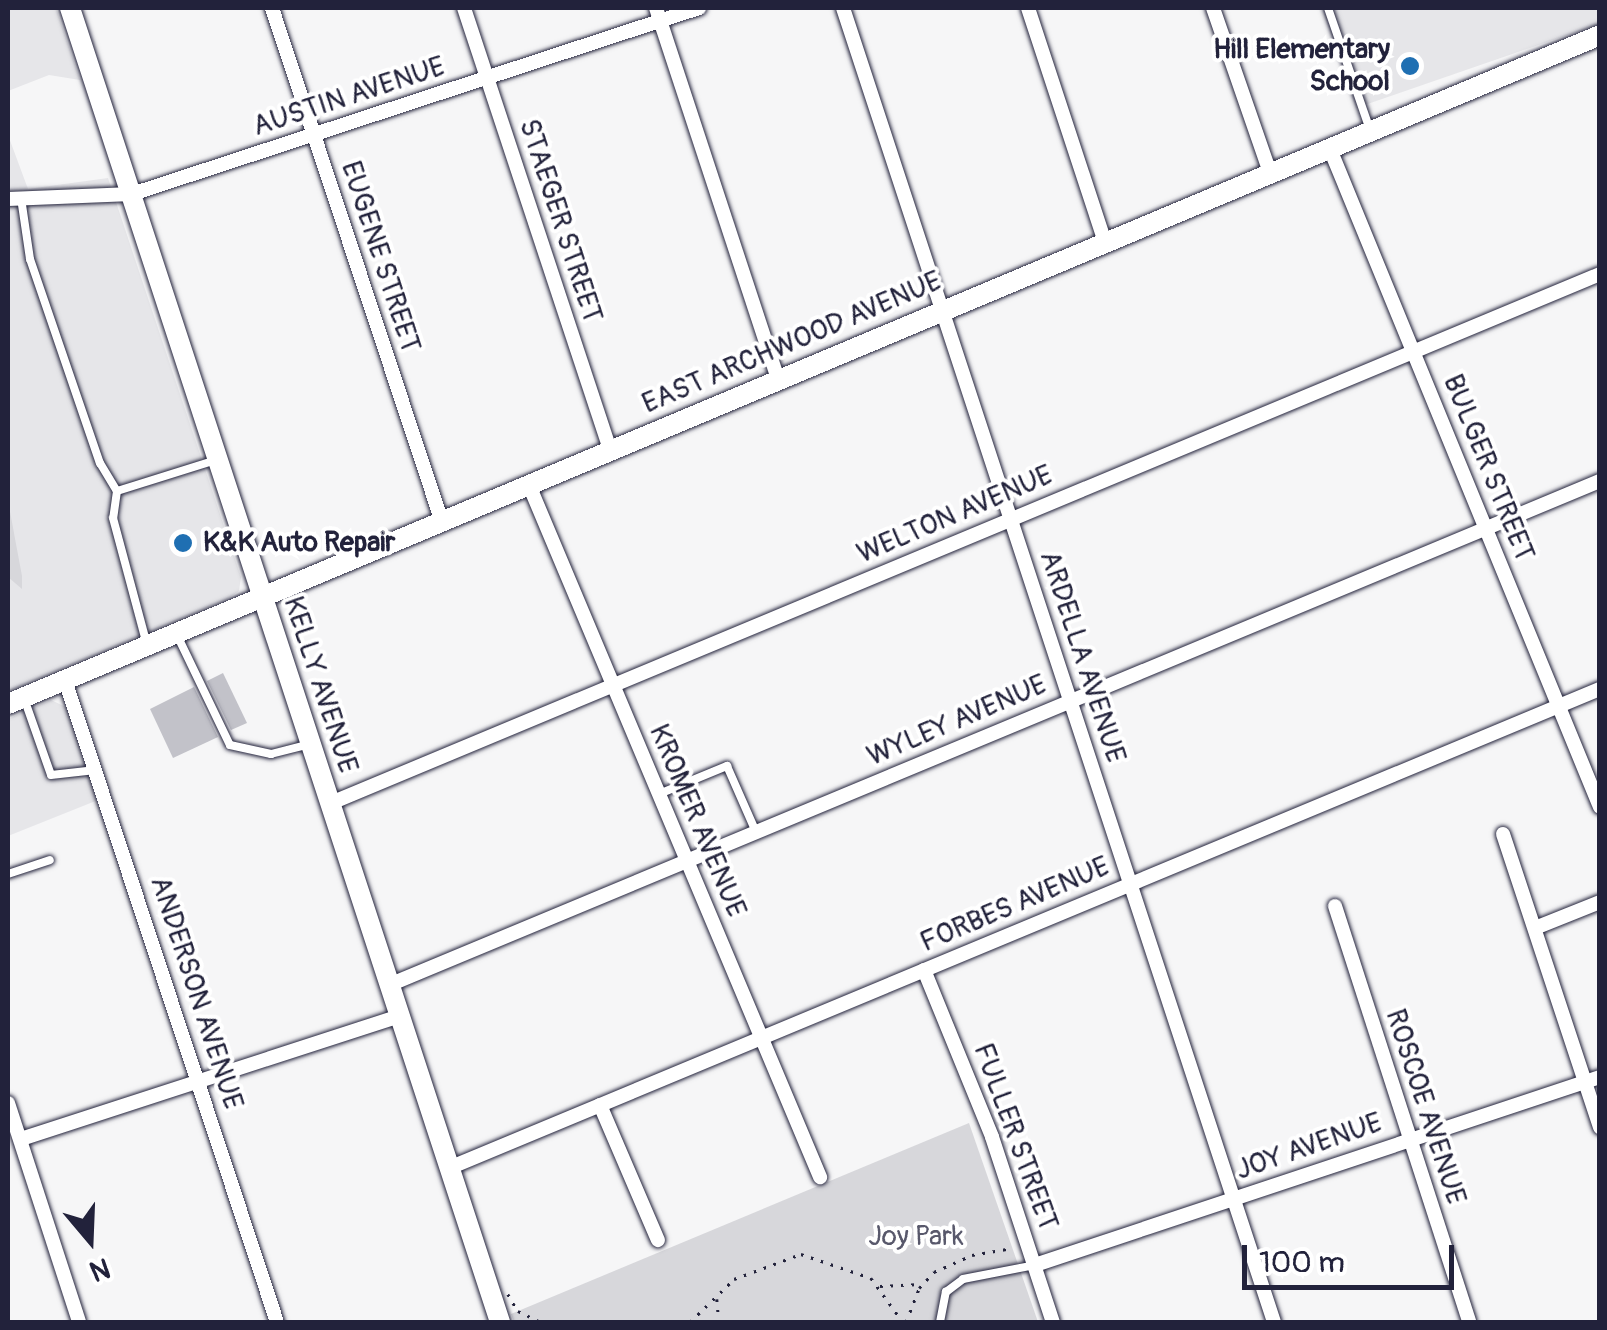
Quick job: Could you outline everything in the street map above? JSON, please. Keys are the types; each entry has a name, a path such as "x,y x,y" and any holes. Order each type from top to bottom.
{"main road":[{"name":"KELLY AVENUE","path":"70,8 500,1322"},
{"name":"EAST ARCHWOOD AVENUE","path":"15,700 1600,36"}],"street":[{"name":"EUGENE STREET","path":"272,8 442,522"},
{"name":"STAEGER STREET","path":"464,8 610,450"},
{"name":"AUSTIN AVENUE","path":"14,198 132,194 486,79 658,14 699,8"},
{"name":"ARDELLA AVENUE","path":"842,8 1274,1322"},
{"path":"1028,8 1105,242"},
{"path":"1213,8 1270,173"},
{"path":"658,14 778,380"},
{"name":"BULGER STREET","path":"1330,148 1600,807"},
{"name":"WELTON AVENUE","path":"330,803 1600,274"},
{"name":"WYLEY AVENUE","path":"389,985 1600,481"},
{"name":"KROMER AVENUE","path":"528,485 820,1177"},
{"name":"ANDERSON AVENUE","path":"65,680 277,1322"},
{"name":"FORBES AVENUE","path":"450,1168 1600,689"},
{"path":"1503,834 1592,1079 1600,1127"},
{"path":"1536,928 1600,902"},
{"name":"ROSCOE AVENUE","path":"1335,906 1469,1322"},
{"name":"FULLER STREET","path":"924,970 977,1096 1053,1322"},
{"path":"20,1139 399,1016"},
{"name":"JOY AVENUE","path":"1035,1265 1592,1079"},
{"path":"8,1103 79,1322"},
{"path":"600,1105 658,1240"}],"lane":[{"path":"1328,8 1371,132"},
{"path":"14,198 30,260 100,463 117,491 113,518 148,645"},
{"path":"117,491 216,460"},
{"path":"176,634 230,745 271,754 310,744"},
{"path":"15,700 51,775 96,770"},
{"path":"659,794 727,766 756,832"},
{"path":"8,874 50,860"},
{"path":"940,1322 946,1292 962,1279 1035,1265"}],"path":[{"path":"690,1322 717,1296 773,1259 802,1254 849,1266 878,1286 904,1322"},
{"path":"878,1286 922,1284"},
{"path":"492,1300 512,1293 518,1311 542,1322"},
{"path":"717,1296 720,1322"}],"shaded area":[{"path":"8,8 56,8 80,80 49,75 8,91"},
{"name":"Hill Elementary School","path":"1322,8 1599,8 1599,24 1356,108"},
{"path":"8,135 28,189 108,178 241,577 239,591 227,599 8,691"},
{"path":"51,700 70,709 98,800 8,836 8,719"}],"green space":[{"path":"8,501 22,576 22,589 8,577"},
{"name":"Joy Park","path":"969,1123 1038,1322 514,1322 511,1314"}],"building":[{"path":"223,673 247,723 231,730 207,681"},
{"path":"194,687 218,737 173,758 150,709"}],"place":[{"name":"Hill Elementary School","path":"1410,66"},
{"name":"K&K Auto Repair","path":"183,543"}]}
